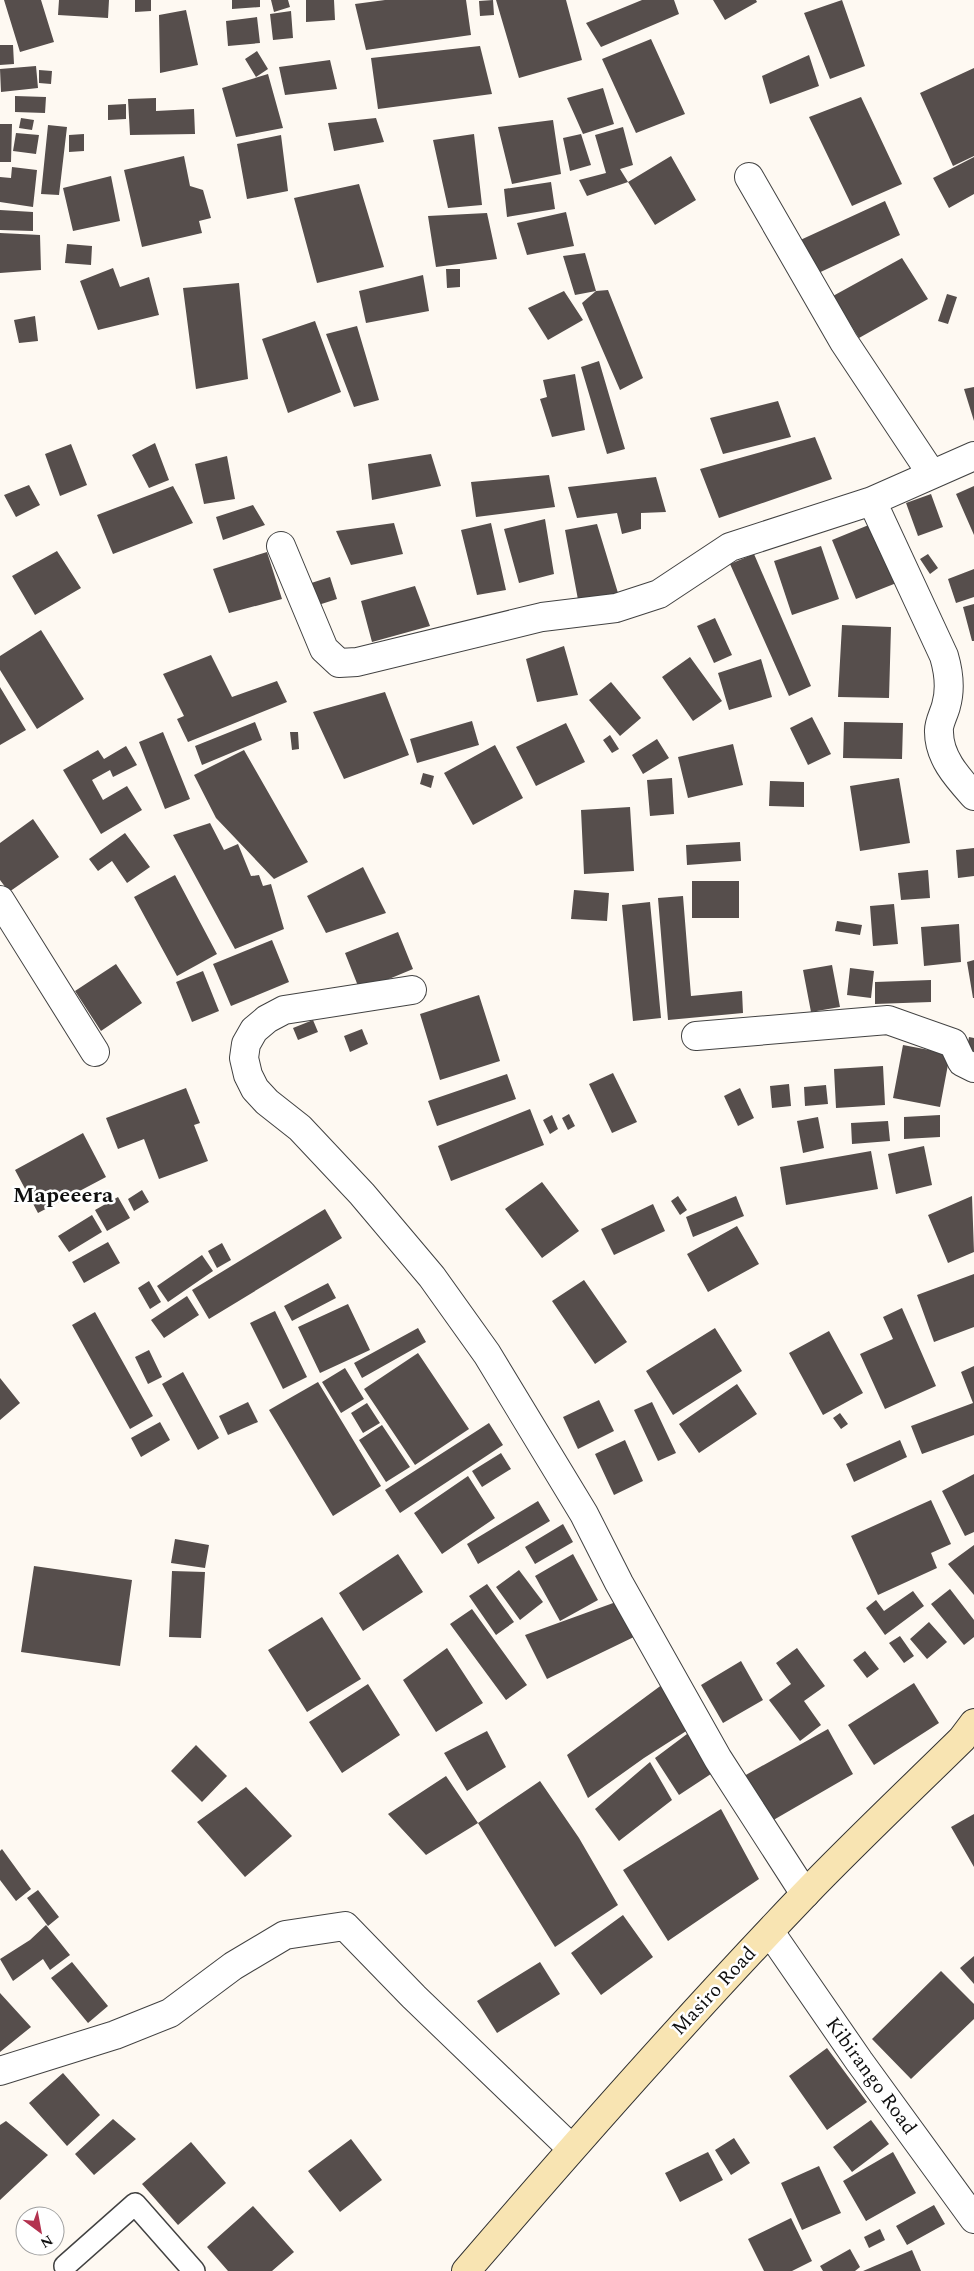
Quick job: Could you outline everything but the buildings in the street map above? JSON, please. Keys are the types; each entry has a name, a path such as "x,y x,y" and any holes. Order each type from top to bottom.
{"main road":[{"name":"Masiro Road","path":"466,2271 571,2148 804,1894 970,1736"}],"street":[{"path":"749,177 844,342 931,473"},
{"path":"282,546 324,649 339,663 358,662 542,617 616,608 659,594 730,547 872,501 931,473 974,456"},
{"path":"872,501 944,656 950,676 947,704 938,730 940,745 947,762 974,796"},
{"path":"0,900 95,1052"},
{"path":"412,990 284,1010 267,1019 254,1030 246,1044 244,1058 248,1075 255,1089 267,1102 300,1128 362,1194 432,1277 487,1354 584,1514 619,1584 718,1759 804,1894"},
{"path":"696,1036 888,1020 953,1043 962,1062 974,1068"},
{"path":"0,2071 116,2035 170,2013 233,1966 285,1935 345,1926 414,1998 571,2148"},
{"name":"Kibirango Road","path":"770,1932 974,2219"}],"lane":[{"path":"64,2266 136,2204 194,2271"}],"district":[{"name":"Mapeeera","path":"63,1195"}]}
